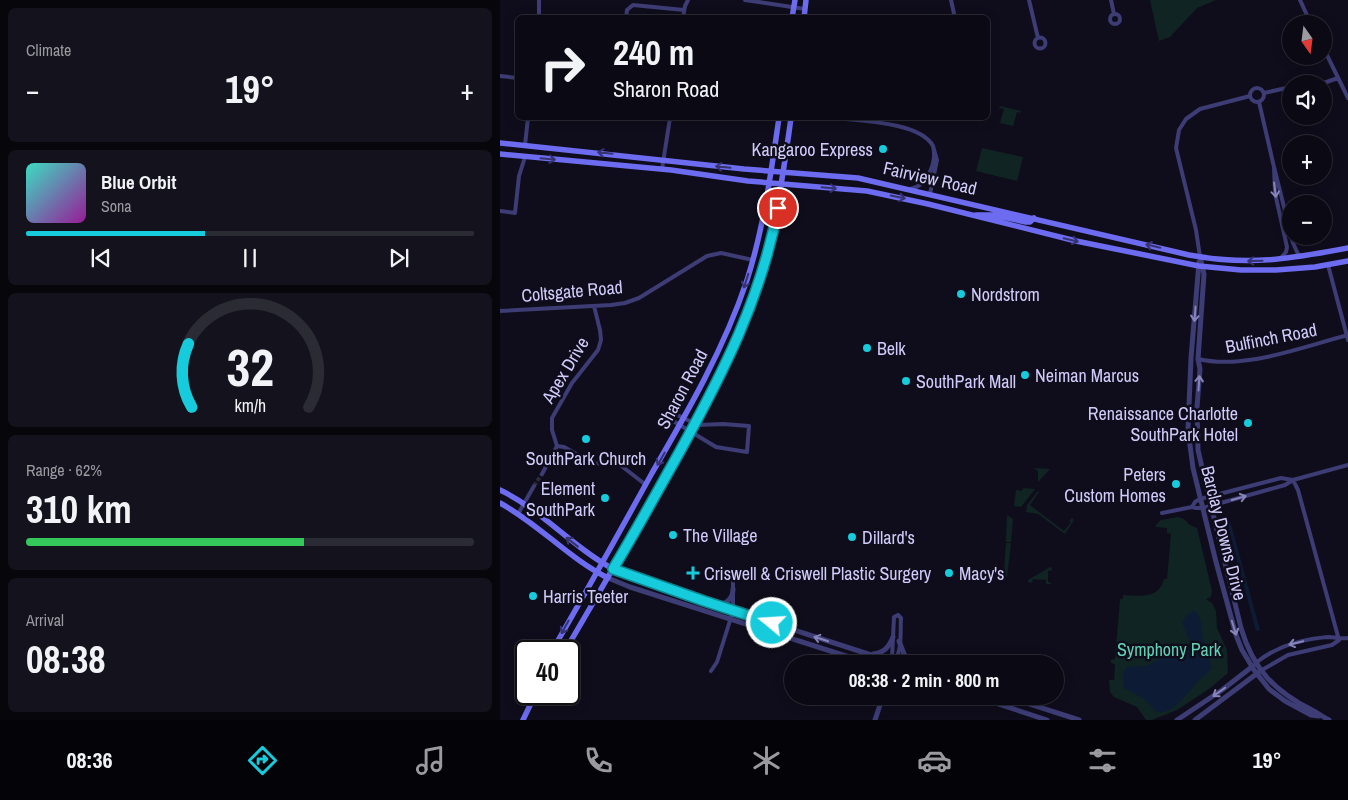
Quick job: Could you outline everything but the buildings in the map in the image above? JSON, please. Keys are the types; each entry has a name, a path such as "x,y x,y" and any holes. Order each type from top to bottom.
{"main road":[{"path":"793,15 795,0"},
{"path":"804,15 806,0"},
{"name":"Sharon Road","path":"559,640 682,421 725,337 739,304 753,260 770,183 779,120"},
{"name":"Sharon Road","path":"571,640 691,430 732,351 750,308 771,237 782,184 790,120"},
{"name":"Fairview Road","path":"500,143 772,171 851,177 1200,257 1247,262 1277,260 1348,248"},
{"name":"Fairview Road","path":"500,154 662,169 770,183 866,191 928,204 1076,242 1201,266 1265,270 1328,265 1348,261"},
{"path":"971,216 993,215 1025,222 1030,222 1034,218"},
{"path":"1328,265 1348,257"},
{"path":"500,490 524,504 577,546 613,569"},
{"path":"500,503 518,514 572,556 608,578"},
{"path":"523,720 529,705"}],"street":[{"path":"539,0 539,15"},
{"path":"683,15 688,0"},
{"path":"745,0 805,9"},
{"path":"951,0 954,15"},
{"path":"1029,0 1038,38"},
{"path":"1110,0 1114,14"},
{"path":"1300,0 1307,15"},
{"path":"626,15 627,10 633,5 684,10"},
{"path":"1332,65 1348,98"},
{"path":"500,76 515,78"},
{"path":"1332,80 1338,78"},
{"name":"Barclay Downs Drive","path":"1282,89 1264,93 1261,89 1254,89 1250,96 1200,108 1186,119 1179,130 1176,148 1196,230 1201,266 1197,440 1210,506 1243,633 1257,662 1259,672 1269,689 1291,705 1312,715 1329,720"},
{"path":"1258,102 1264,98 1264,93"},
{"path":"1250,96 1252,100 1258,102"},
{"path":"1258,102 1293,244 1298,254 1303,256"},
{"path":"525,146 528,120"},
{"path":"662,169 670,120"},
{"path":"849,120 907,128 929,141 933,146 937,160 930,194"},
{"path":"909,189 919,185 929,175 934,155 933,146"},
{"path":"500,211 515,213 519,176 524,157"},
{"path":"1274,168 1276,196 1287,246 1284,255 1277,260"},
{"name":"Coltsgate Road","path":"500,311 616,305 639,298 707,256 721,253 753,260"},
{"path":"1328,265 1348,337"},
{"name":"Barclay Downs Drive","path":"1201,266 1192,358 1189,444 1200,499 1235,630 1242,650 1252,667 1259,672"},
{"name":"Apex Drive","path":"557,446 552,430 552,418 572,383 598,350 601,340 594,306"},
{"name":"Bulfinch Road","path":"1198,359 1224,362 1246,360 1348,337"},
{"path":"1192,358 1198,359"},
{"path":"682,421 694,424 749,426 747,452 716,446 691,430 682,421"},
{"path":"542,474 557,446 564,447 594,464 615,461 646,485"},
{"path":"1162,513 1192,507 1203,508 1348,465"},
{"path":"1192,507 1194,502 1200,499 1281,478 1293,480"},
{"path":"1293,480 1298,490 1339,640"},
{"path":"518,514 534,486"},
{"path":"613,569 733,611 870,655"},
{"path":"608,578 630,587 843,655"},
{"path":"711,671 717,662 733,611 733,581"},
{"path":"717,605 725,604 731,599 733,590"},
{"path":"892,655 894,617 898,615 901,618 897,655"},
{"path":"867,654 877,654 885,650 893,637"},
{"path":"1177,720 1276,650 1290,644 1331,637 1339,640"},
{"path":"1195,720 1259,672 1288,655 1332,645 1339,640 1348,638"},
{"path":"899,641 905,655"},
{"path":"875,720 880,705"},
{"path":"1001,705 1047,720"},
{"path":"1033,705 1079,720"}],"green space":[{"path":"1150,0 1216,0 1197,8 1170,37 1159,41"},
{"path":"1000,106 1021,111 1020,113 1017,112 1013,126 1000,123 1004,109 999,108"},
{"path":"982,148 1023,157 1017,181 976,171"},
{"path":"1034,468 1050,469 1038,481 1038,471"},
{"path":"1023,488 1035,489 1021,507 1014,506 1016,490 1022,491"},
{"path":"1038,491 1030,505 1064,531 1071,522 1069,521 1072,518 1074,520 1065,534 1038,514 1026,512 1027,505"},
{"path":"1007,515 1013,519 1011,542 1006,542"},
{"name":"Symphony Park","path":"1178,517 1197,528 1212,591 1211,597 1206,599 1212,603 1216,611 1217,628 1227,650 1228,673 1209,689 1177,710 1152,720 1146,720 1137,707 1114,697 1110,692 1109,680 1114,680 1115,664 1111,663 1111,660 1115,659 1120,599 1123,599 1123,595 1142,596 1153,593 1162,585 1164,579 1167,579 1171,534 1167,533 1167,528 1156,527 1156,525 1161,520"},
{"path":"1006,543 1011,543 1007,577 1004,573"},
{"path":"1050,567 1052,570 1048,571 1048,582 1051,584 1046,584 1046,580 1033,579 1032,583 1028,582 1028,580"}],"water":[{"path":"1230,521 1260,630 1256,631 1227,522"},
{"path":"1194,611 1197,612 1201,622 1203,640 1212,668 1175,706 1163,712 1157,712 1143,698 1124,688 1124,671 1127,667 1146,666 1186,650 1190,642 1182,622 1187,615"}],"tunnel":[{"path":"534,486 542,474"}],"place":[{"name":"Kangaroo Express","path":"883,149"},
{"name":"Nordstrom","path":"961,294"},
{"name":"Belk","path":"867,348"},
{"name":"Neiman Marcus","path":"1025,375"},
{"name":"SouthPark Mall","path":"906,381"},
{"name":"Renaissance Charlotte SouthPark Hotel","path":"1248,423"},
{"name":"SouthPark Church","path":"586,439"},
{"name":"Peters Custom Homes","path":"1176,484"},
{"name":"Element SouthPark","path":"605,498"},
{"name":"The Village","path":"673,535"},
{"name":"Dillard's","path":"852,537"},
{"name":"Criswell & Criswell Plastic Surgery","path":"693,573"},
{"name":"Macy's","path":"949,573"},
{"name":"Harris Teeter","path":"533,596"}],"route":[{"path":"772,623 613,569 668,473 732,351 756,291 778,208"}]}
